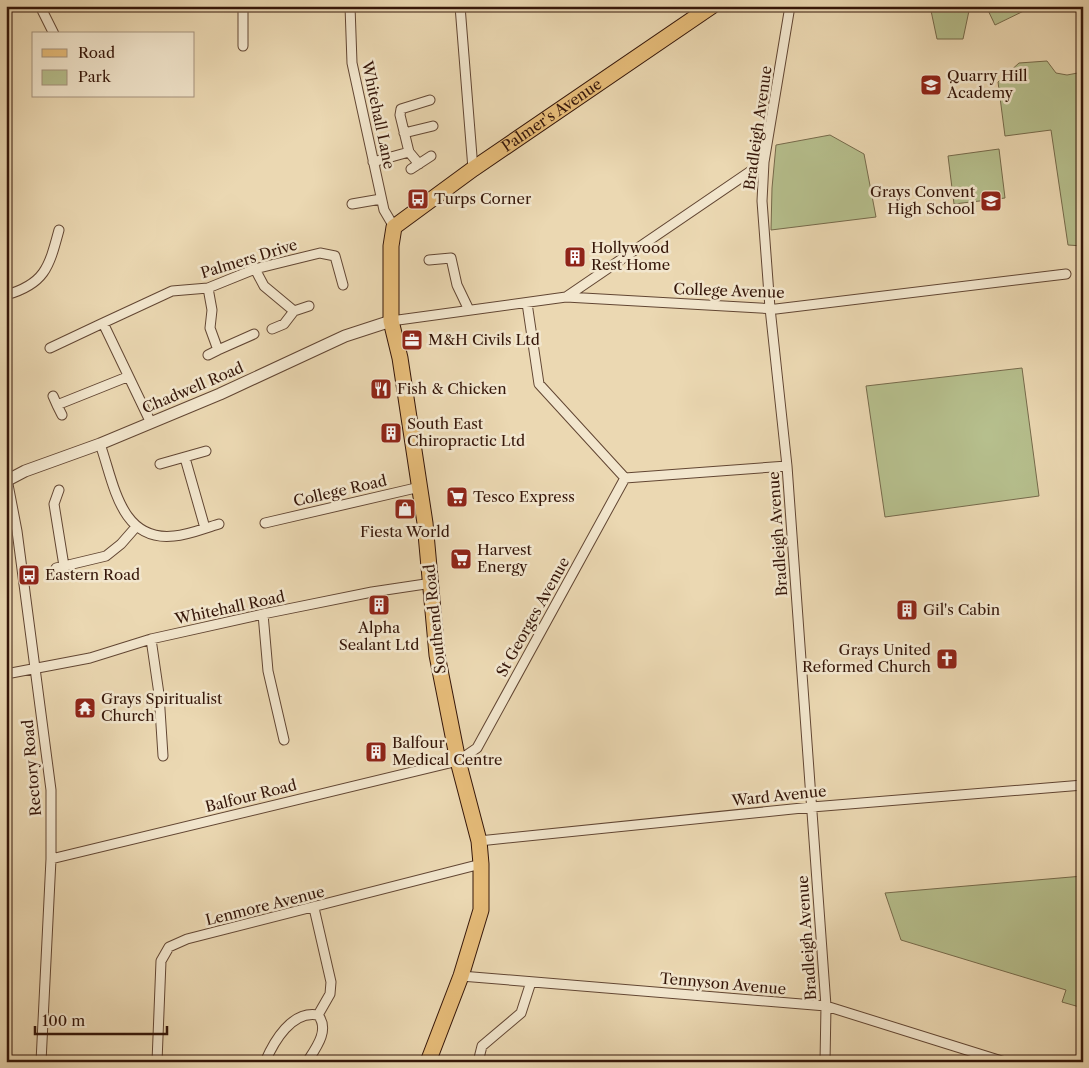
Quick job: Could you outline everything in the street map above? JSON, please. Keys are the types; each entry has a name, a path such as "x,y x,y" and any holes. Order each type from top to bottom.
{"main road":[{"name":"Palmer's Avenue","path":"394,226 473,169 712,6"},
{"name":"Southend Road","path":"394,226 391,246 391,321 400,358 420,487 432,583 437,655 458,761 479,841 481,864 481,910 461,976 428,1062"}],"street":[{"path":"40,6 53,32"},
{"path":"243,6 243,46"},
{"name":"Whitehall Lane","path":"350,6 352,63 381,199 386,217 394,226"},
{"path":"460,6 473,169"},
{"name":"Bradleigh Avenue","path":"790,6 764,162 762,200 770,308 787,466 812,806 826,1006 825,1062"},
{"path":"420,164 408,152 401,108 430,100"},
{"path":"404,133 433,126"},
{"path":"373,162 408,152"},
{"path":"411,169 431,156"},
{"path":"566,297 764,162"},
{"path":"352,204 381,199"},
{"path":"6,295 35,284 44,272 53,254 59,230"},
{"name":"Palmers Drive","path":"50,348 172,291 208,288 255,269 320,253 335,256 343,285"},
{"path":"429,260 451,258 457,285 469,310"},
{"path":"255,269 264,286 294,311"},
{"name":"College Avenue","path":"391,321 566,297 770,308 1066,274"},
{"path":"208,288 212,310 210,328 218,350"},
{"path":"527,303 539,384 625,478 787,466"},
{"path":"272,329 284,324 294,311 309,306"},
{"name":"Chadwell Road","path":"7,478 56,458 100,444 220,394 345,336 391,321"},
{"path":"103,323 127,377 151,423"},
{"path":"208,355 254,334"},
{"path":"57,406 127,377"},
{"path":"53,396 62,415"},
{"path":"100,444 124,512 136,528 152,536 174,536 219,524"},
{"path":"160,464 206,451"},
{"path":"185,458 205,528"},
{"name":"Rectory Road","path":"7,478 36,670 51,790 51,859 42,1062"},
{"name":"St Georges Avenue","path":"458,761 477,748 625,478"},
{"name":"College Road","path":"266,523 420,487"},
{"path":"59,490 54,504 60,567 106,556 136,528"},
{"name":"Whitehall Road","path":"36,670 90,658 152,639 263,614 372,592 432,583"},
{"path":"263,614 268,671 284,740"},
{"path":"152,639 159,694 163,756"},
{"path":"6,674 36,670"},
{"name":"Balfour Road","path":"51,859 458,761"},
{"name":"Ward Avenue","path":"479,841 812,806 1083,785"},
{"name":"Lenmore Avenue","path":"157,1062 161,961 169,947 187,939 481,864"},
{"path":"314,908 332,982 330,994 318,1015"},
{"name":"Tennyson Avenue","path":"461,976 826,1006 1005,1062"},
{"path":"478,1062 482,1046 521,1013 531,982"},
{"path":"265,1062 276,1040 297,1018 306,1013 318,1015"},
{"path":"307,1062 316,1048 322,1031 323,1026 318,1015"}],"green space":[{"path":"930,6 970,6 963,39 937,39"},
{"path":"986,6 1034,6 995,25"},
{"path":"1047,61 1056,73 1067,75 1083,72 1083,123 1078,151 1083,153 1083,246 1068,245 1051,130 1005,136 998,82 1019,63"},
{"path":"830,135 864,154 876,217 771,230 776,145"},
{"path":"999,149 1005,198 954,204 948,156"},
{"path":"1022,368 1039,496 885,517 866,386"},
{"path":"1083,876 1083,1008 1062,1002 1066,990 901,940 885,893"}],"place":[{"name":"Quarry Hill Academy","path":"931,85"},
{"name":"Turps Corner","path":"418,199"},
{"name":"Grays Convent High School","path":"991,201"},
{"name":"Hollywood Rest Home","path":"575,257"},
{"name":"M&H Civils Ltd","path":"412,340"},
{"name":"Fish & Chicken","path":"381,389"},
{"name":"South East Chiropractic Ltd","path":"391,433"},
{"name":"Tesco Express","path":"457,497"},
{"name":"Fiesta World","path":"405,509"},
{"name":"Harvest Energy","path":"461,559"},
{"name":"Eastern Road","path":"29,575"},
{"name":"Alpha Sealant Ltd","path":"379,605"},
{"name":"Gil's Cabin","path":"907,610"},
{"name":"Grays United Reformed Church","path":"947,659"},
{"name":"Grays Spiritualist Church","path":"85,708"},
{"name":"Balfour Medical Centre","path":"376,752"}]}
